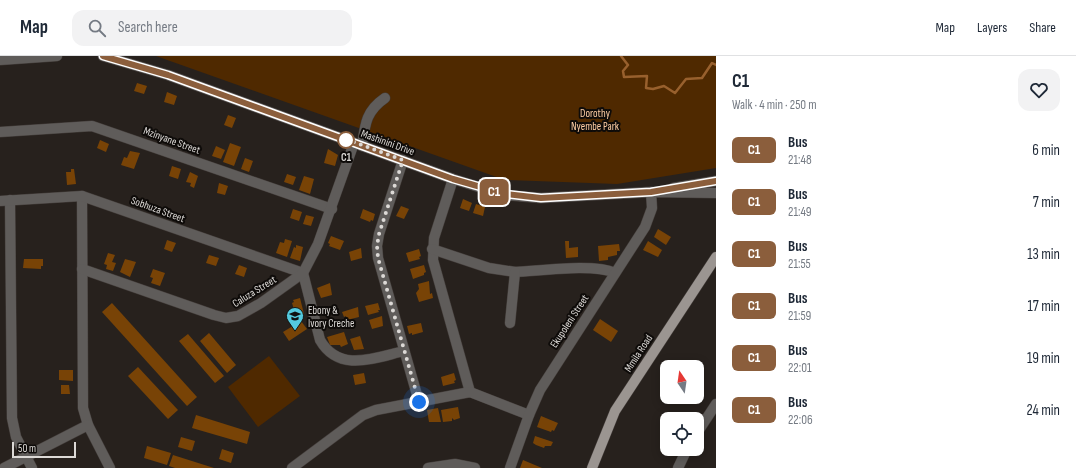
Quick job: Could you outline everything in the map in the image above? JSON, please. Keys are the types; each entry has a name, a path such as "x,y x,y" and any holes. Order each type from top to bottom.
{"main road":[{"name":"Mmila Road","path":"598,468 616,420 647,365 716,257"},
{"name":"Mmila Road","path":"592,468 615,411 716,270"}],"street":[{"path":"0,60 57,56"},
{"name":"Mashinini Drive","path":"103,56 168,75 484,190 521,197 562,197 651,192 716,192"},
{"name":"Caluza Street","path":"82,269 214,316 226,318 238,316 261,303 303,273 316,250 366,120 377,104 385,98"},
{"name":"Mzinyane Street","path":"0,132 92,126 332,210"},
{"path":"403,160 379,234 377,246 404,351 419,402"},
{"path":"453,179 434,238 432,249 433,260 470,392"},
{"name":"Mashinini Drive","path":"651,192 716,181"},
{"name":"Ekupoleni Street","path":"510,468 529,414 549,374 649,219 652,208 651,192"},
{"path":"82,196 83,408 88,425 110,468"},
{"name":"Sobhuza Street","path":"5,200 82,196 303,273"},
{"path":"5,200 12,418 16,437 32,468"},
{"path":"432,249 489,268 515,272 593,269 608,270 615,273"},
{"path":"510,323 515,272"},
{"path":"303,273 320,340 326,349 333,355 349,360 360,360 404,351"},
{"path":"292,468 363,415 376,410 470,392 529,414"},
{"path":"704,422 716,404"},
{"path":"4,468 88,425"},
{"path":"678,468 684,456"},
{"path":"428,468 455,464 475,468"}],"green space":[{"name":"Dorothy Nyembe Park","path":"156,56 716,56 716,168 617,184 505,180"},
{"path":"269,356 300,396 258,427 228,387"}],"building":[{"path":"137,83 147,86 144,94 134,91"},
{"path":"167,92 177,96 174,105 164,102"},
{"path":"228,115 236,118 232,128 224,125"},
{"path":"100,140 109,144 106,152 97,148"},
{"path":"230,143 241,147 234,166 223,162"},
{"path":"216,146 225,150 221,159 212,156"},
{"path":"328,149 338,155 335,166 324,163"},
{"path":"130,151 140,153 134,169 121,165 124,157 127,158"},
{"path":"245,158 253,161 249,172 241,169"},
{"path":"172,166 181,169 178,179 169,176"},
{"path":"71,169 74,169 76,184 67,185 66,172 71,172"},
{"path":"190,172 198,176 194,188 190,186 191,183 186,182"},
{"path":"287,174 296,177 293,185 284,182"},
{"path":"304,176 314,179 310,194 299,190"},
{"path":"219,183 228,186 225,195 217,193"},
{"path":"463,199 472,203 469,211 460,208"},
{"path":"476,204 485,207 483,216 473,213"},
{"path":"401,206 409,209 404,219 396,216"},
{"path":"293,209 302,212 299,221 290,218"},
{"path":"363,209 375,214 373,221 371,220 370,222 360,218"},
{"path":"306,215 314,217 311,226 303,224"},
{"path":"658,229 671,237 666,245 654,237"},
{"path":"331,236 344,241 340,250 329,246 330,244 328,243"},
{"path":"285,239 292,241 287,257 276,253 280,242 284,243"},
{"path":"167,240 176,243 172,252 164,249"},
{"path":"565,241 569,241 569,248 578,247 578,257 566,258"},
{"path":"648,241 662,250 658,257 643,250"},
{"path":"619,244 620,251 617,251 617,255 608,257 608,260 599,261 598,246"},
{"path":"296,245 303,247 300,261 290,258 294,247 296,248"},
{"path":"361,248 362,258 351,261 349,252"},
{"path":"419,249 421,256 419,257 420,259 409,262 406,253"},
{"path":"108,253 115,255 112,262 116,263 113,271 106,269 107,265 104,264"},
{"path":"209,255 219,258 216,266 206,263"},
{"path":"24,259 43,259 43,266 41,266 41,269 23,268"},
{"path":"125,259 136,262 130,277 120,272"},
{"path":"239,265 247,268 244,277 235,274"},
{"path":"424,265 426,272 424,275 413,279 410,269"},
{"path":"153,269 165,273 160,286 151,283 153,278 150,277"},
{"path":"429,281 430,294 432,293 433,298 419,302 416,293 419,289 418,284"},
{"path":"330,283 332,295 321,298 317,288"},
{"path":"300,298 304,314 299,315 298,312 295,313 292,303 294,302 293,300"},
{"path":"112,303 197,397 187,406 102,312"},
{"path":"378,303 380,310 378,310 379,312 368,315 365,306"},
{"path":"358,307 359,317 347,320 346,316 344,317 342,312"},
{"path":"382,316 383,326 372,329 369,320"},
{"path":"600,319 618,331 611,342 593,330"},
{"name":"Ebony & Ivory Creche","path":"301,321 307,329 289,341 283,332"},
{"path":"421,323 423,332 412,335 412,333 409,334 407,326"},
{"path":"344,332 348,344 341,347 340,345 330,345 327,337"},
{"path":"209,333 236,365 227,373 200,341"},
{"path":"188,334 224,376 215,383 179,341"},
{"path":"360,336 364,349 354,350 350,339"},
{"path":"138,367 178,410 168,419 128,376"},
{"path":"59,370 73,370 73,381 59,380"},
{"path":"364,373 366,383 355,385 353,375"},
{"path":"454,373 456,380 454,381 455,383 443,386 441,377"},
{"path":"61,385 69,385 70,394 61,394"},
{"path":"458,407 460,418 454,420 452,418 452,421 443,422 441,410"},
{"path":"438,408 441,422 429,422 427,410"},
{"path":"196,415 250,432 247,444 192,428"},
{"path":"541,416 558,423 554,431 552,430 551,432 537,427"},
{"path":"535,436 553,442 551,446 545,446 544,448 533,443"},
{"path":"181,437 195,441 192,451 178,447"},
{"path":"147,446 171,453 167,465 144,458"},
{"path":"222,449 234,453 231,463 219,459"},
{"path":"173,455 214,468 175,468 169,466"},
{"path":"523,460 542,468 520,468"}],"waterway":[{"path":"621,56 628,65 623,71 624,77 647,76 646,88 653,89 664,86 675,93 686,79 702,78 712,63 716,65"}],"bus line":[{"name":"C1","path":"103,56 168,75 484,190 521,197 541,198 651,192 716,181"}],"place":[{"name":"C1","path":"346,140"},
{"name":"Ebony & Ivory Creche","path":"295,331"}],"route":[{"path":"346,140 340,137 403,160 379,234 377,246 378,258 419,402"}]}
